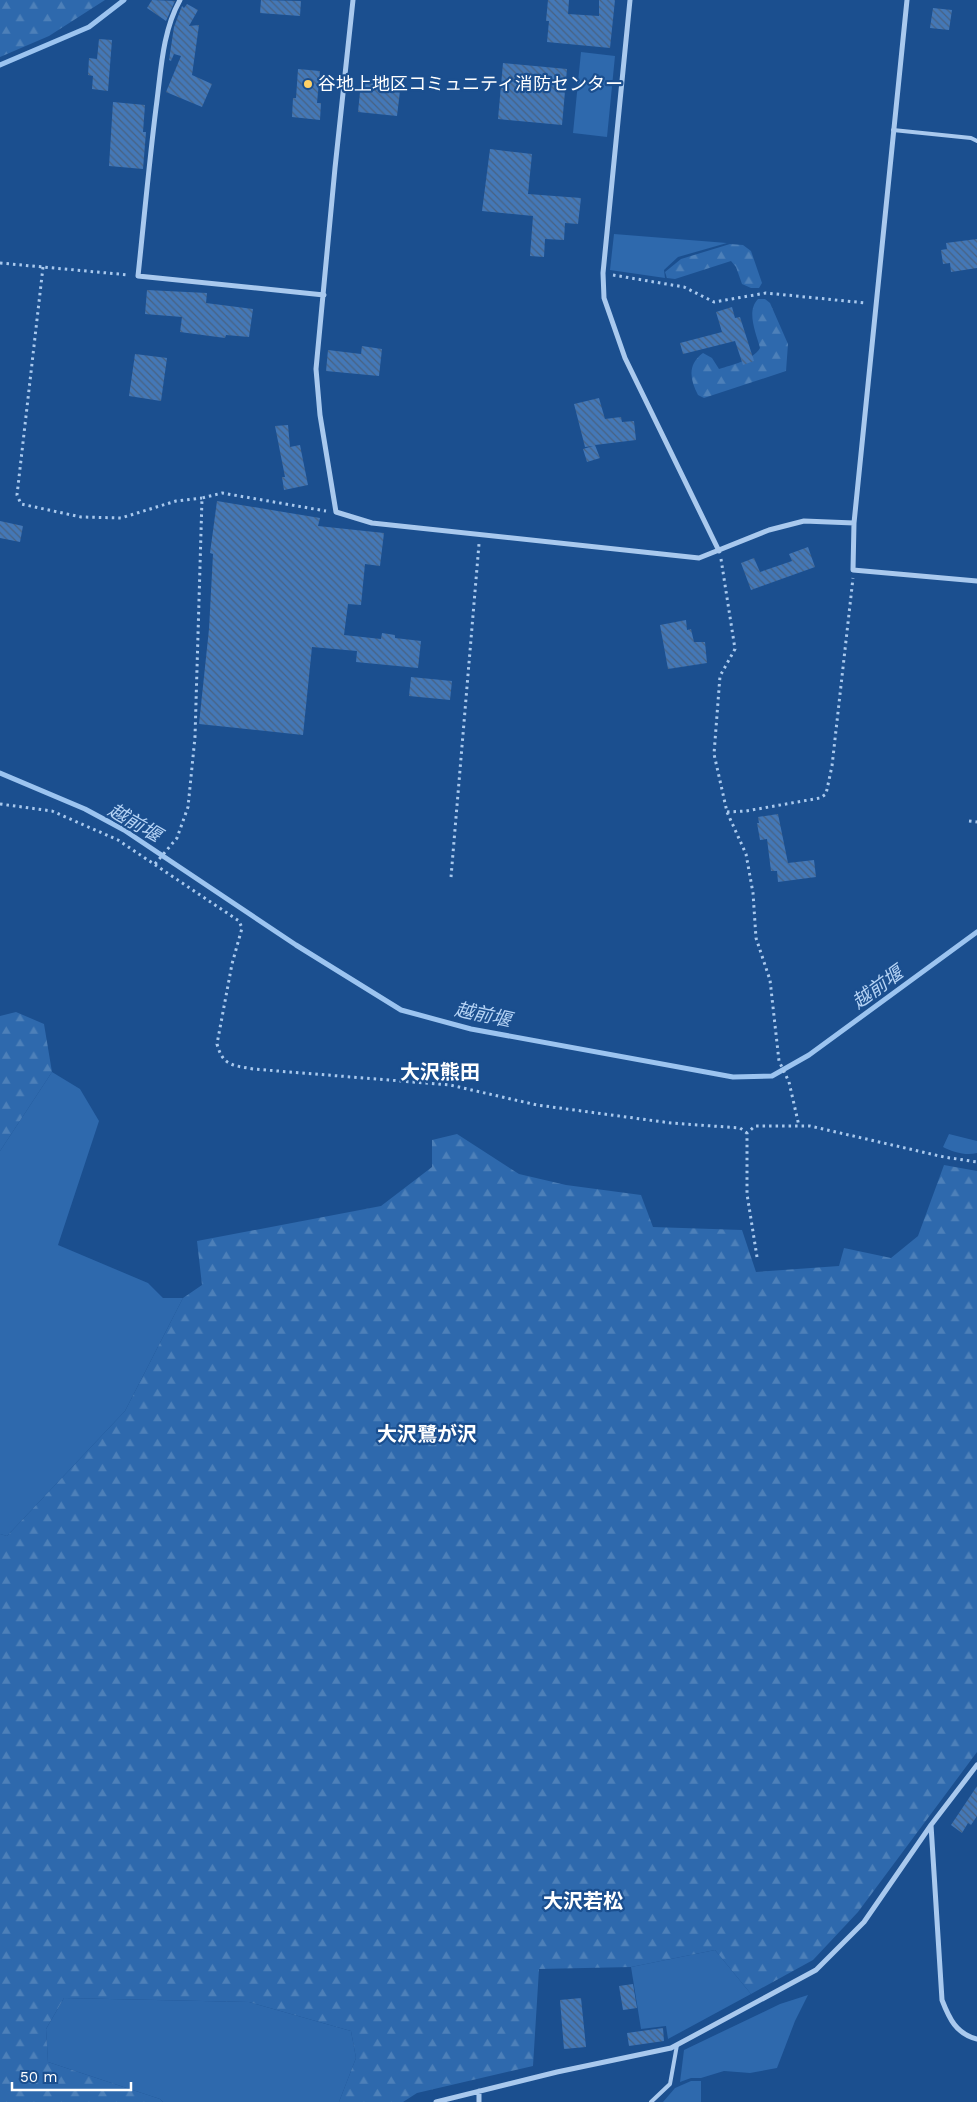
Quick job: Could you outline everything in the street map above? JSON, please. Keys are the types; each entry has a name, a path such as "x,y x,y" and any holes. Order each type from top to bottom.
{"street":[{"path":"180,0 174,12 163,50 138,276 324,294"},
{"path":"353,0 334,168 316,370 320,414 336,512 372,523 699,558 769,530 804,521 854,523"},
{"path":"630,0 603,273 604,298 625,358 719,551"},
{"path":"907,0 854,523 854,570 977,581"},
{"path":"436,2102 557,2072 671,2048 816,1970 864,1922 931,1825 977,1765"},
{"path":"931,1825 942,2000 951,2023 972,2038 977,2039"},
{"path":"479,2091 479,2102"}],"lane":[{"path":"893,130 977,140"},
{"path":"651,2102 670,2084 677,2045"}],"path":[{"path":"0,263 138,276"},
{"path":"43,267 17,495 21,504 82,516 121,518 176,501 222,493 336,512"},
{"path":"603,273 684,287 714,302 766,293 876,304"},
{"path":"155,864 176,838 188,807 193,754 202,498"},
{"path":"451,877 480,534"},
{"path":"719,551 735,649 720,676 714,754 727,812 746,854 753,892 756,938 770,980 780,1064 789,1082 799,1126"},
{"path":"727,812 746,812 820,798 826,794 832,766 854,570"},
{"path":"0,804 22,805 52,811 118,840 235,917 242,928 232,964 217,1044 220,1056 228,1064 252,1069 450,1085 536,1105 670,1123 740,1128 747,1133"},
{"path":"969,821 977,822"},
{"path":"757,1257 747,1194 747,1133 755,1126 810,1126 944,1157 977,1162"}],"green space":[{"path":"0,0 105,0 49,36 0,57"},
{"path":"581,52 615,56 607,137 573,133"},
{"path":"614,234 727,243 678,257 664,270 665,278 610,270"},
{"path":"730,244 743,245 751,251 762,283 759,288 751,288 742,284 736,267 731,261 675,279 667,278 665,272 681,259"},
{"path":"758,299 765,299 770,303 788,344 786,371 704,398 698,395 693,383 692,367 694,362 703,353 712,358 719,369 747,359 760,348 752,316 754,304"},
{"path":"16,1012 44,1024 52,1072 0,1151 0,1016"},
{"path":"52,1072 80,1089 99,1121 58,1245 148,1283 163,1298 183,1298 125,1411 7,1536 0,1534 0,1151"},
{"path":"457,1134 519,1174 566,1185 641,1195 653,1227 742,1230 756,1272 839,1266 844,1248 891,1258 918,1236 944,1165 977,1171 977,1752 858,1912 813,1960 751,1994 715,1950 631,1967 539,1969 533,2066 417,2093 403,2102 339,2102 356,2058 351,2031 249,2002 64,1998 46,2029 48,2062 160,2099 163,2102 0,2102 0,1534 7,1536 125,1411 183,1298 202,1285 197,1241 381,1206 432,1167 432,1140"},
{"path":"949,1134 977,1141 977,1153 960,1153 943,1147"},
{"path":"715,1950 751,1994 668,2039 666,2026 641,2029 631,1967"},
{"path":"808,1995 795,2021 777,2068 750,2073 724,2071 680,2082 684,2050 780,2004"},
{"path":"64,1998 249,2002 351,2031 356,2058 339,2102 163,2102 160,2099 48,2062 46,2029"},
{"path":"691,2081 701,2081 701,2102 663,2102 675,2088"}],"building":[{"path":"152,0 175,1 166,21 147,8"},
{"path":"261,0 301,1 300,16 260,13"},
{"path":"548,0 569,0 568,14 599,16 599,0 615,0 610,48 547,42"},
{"path":"187,4 198,10 189,26 199,25 192,75 212,84 202,107 166,92 181,56 174,54 171,61 169,60 174,27 182,6 184,8"},
{"path":"933,8 952,10 949,30 930,28"},
{"path":"99,39 112,40 108,91 92,89 93,76 88,75 89,58 97,59"},
{"path":"503,63 567,69 562,125 498,119"},
{"name":"谷地上地区コミュニティ消防センター","path":"298,69 320,71 317,103 321,103 320,120 292,117 293,98 296,98"},
{"path":"361,82 378,84 378,89 400,91 397,116 358,112"},
{"path":"113,102 145,105 143,132 146,132 143,169 109,166"},
{"path":"490,149 532,154 528,194 581,198 578,224 565,223 564,240 545,239 544,257 530,256 533,216 482,211"},
{"path":"977,239 977,268 951,272 950,263 943,264 941,250 947,249 946,243"},
{"path":"147,290 207,293 206,303 253,309 249,337 226,335 225,338 180,332 182,317 145,314"},
{"path":"732,307 735,318 740,317 754,361 743,365 735,341 683,354 680,343 722,332 716,312"},
{"path":"362,346 382,349 379,376 326,371 328,350 361,354"},
{"path":"135,354 167,358 161,401 129,396"},
{"path":"599,398 605,419 621,417 622,422 634,421 636,440 595,445 600,458 587,462 583,449 593,446 585,447 574,404"},
{"path":"288,425 290,447 300,445 308,485 284,490 282,477 285,477 275,426"},
{"path":"217,501 320,518 318,526 384,533 380,566 365,564 361,605 348,604 344,635 381,639 382,633 395,635 395,638 421,641 418,668 356,662 357,651 312,647 303,735 199,724 209,629 213,554 210,553"},
{"path":"0,521 23,526 20,542 0,538"},
{"path":"808,547 815,567 751,590 741,563 754,558 760,572 792,561 789,554"},
{"path":"686,620 687,630 691,629 694,642 705,642 707,663 668,669 660,625"},
{"path":"411,677 452,681 450,700 409,696"},
{"path":"778,814 788,863 814,860 816,877 778,882 777,871 771,871 767,839 760,840 757,823 759,823 758,817"},
{"path":"977,1786 977,1816 971,1825 968,1823 962,1833 951,1825"},
{"path":"633,1984 637,2008 623,2010 619,1986"},
{"path":"581,1998 586,2047 564,2049 560,2000"},
{"path":"663,2028 664,2041 629,2046 627,2033"}],"waterway":[{"name":"越前堰","path":"0,65 89,27 124,0"},
{"name":"越前堰","path":"0,773 85,809 124,830 296,945 401,1010 471,1029 733,1077 772,1076 809,1055 977,932"}],"place":[{"name":"谷地上地区コミュニティ消防センター","path":"308,84"}],"district":[{"name":"大沢熊田","path":"440,1072"},
{"name":"大沢鷺が沢","path":"427,1434"},
{"name":"大沢若松","path":"583,1901"}]}
